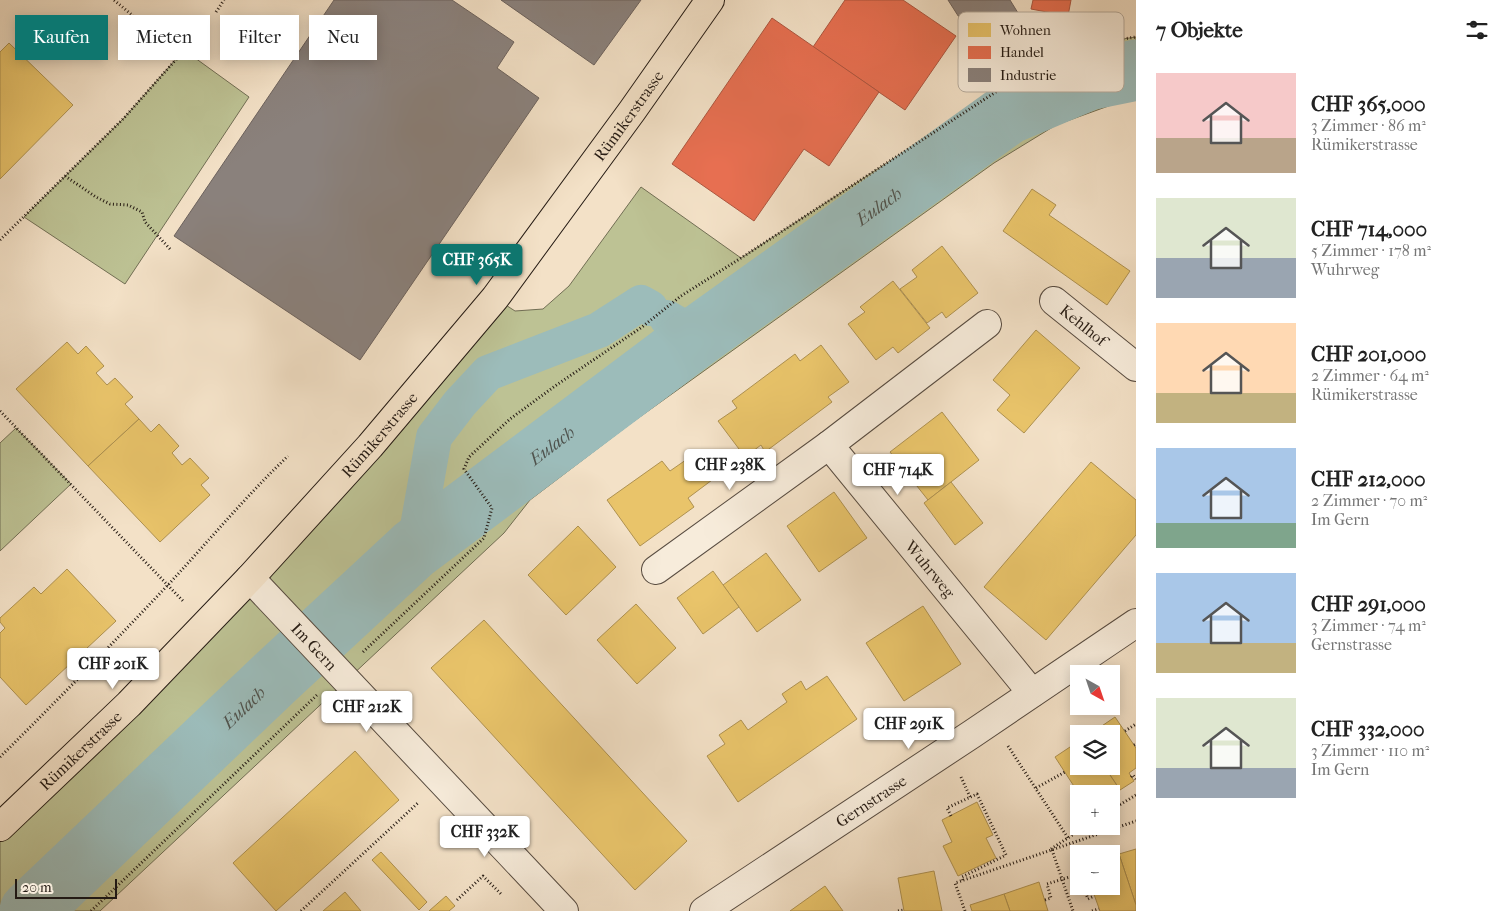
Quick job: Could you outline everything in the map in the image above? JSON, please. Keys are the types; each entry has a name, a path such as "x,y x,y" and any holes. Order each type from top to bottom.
{"main road":[{"name":"Rümikerstrasse","path":"0,826 129,704 250,578 370,446 495,298 632,111 710,0"}],"street":[{"name":"Kehlhof","path":"1054,301 1136,367"},
{"path":"656,570 829,445 986,324"},
{"name":"Wuhrweg","path":"829,445 1032,693"},
{"name":"Im Gern","path":"250,578 564,911"},
{"name":"Gernstrasse","path":"704,911 1136,623"}],"path":[{"path":"0,240 124,118 180,56 114,0"},
{"path":"216,12 224,0"},
{"path":"91,911 335,667 484,538 492,508 464,468 469,457 489,438 510,419 642,327 681,296 996,92"},
{"path":"66,176 96,197 110,204 128,205 142,212 145,222 170,249"},
{"path":"0,411 189,607"},
{"path":"0,757 86,672 258,485 288,456"},
{"path":"1125,731 1136,724"},
{"path":"1020,764 1068,838"},
{"path":"1036,788 1065,772"},
{"path":"1133,775 1136,780"},
{"path":"301,911 441,781"},
{"path":"965,785 970,797"},
{"path":"951,816 947,808 977,794 989,823 1006,855 962,877 963,881"},
{"path":"1120,805 1136,795"},
{"path":"965,911 955,883 1136,821"},
{"path":"1044,853 1072,835"},
{"path":"1052,850 1073,911"},
{"path":"457,900 483,876 507,899"},
{"path":"1045,900 1051,898 1047,884 1070,876"},
{"path":"1086,895 1088,899 1094,896"},
{"path":"1092,911 1099,909"},
{"path":"898,911 904,910"}],"green space":[{"path":"1136,37 1136,99 1125,100 1056,125 994,163 630,424 530,500 504,533 100,911 0,911 0,827 495,298 515,311 543,309 569,286 641,187 741,258 996,92 1124,92 1124,39"},
{"path":"175,60 198,60 249,97 125,284 24,217 124,118"},
{"path":"16,428 71,484 0,551 0,443"}],"building: Wohnen":[{"path":"9,43 15,49 15,60 27,60 73,105 0,179 0,52"},
{"path":"1032,189 1056,205 1049,215 1130,271 1107,305 1003,231"},
{"path":"942,246 978,293 946,318 942,312 927,323 900,289 917,277 912,270"},
{"path":"893,281 930,328 898,353 893,347 876,360 848,324 865,312 860,307"},
{"path":"1036,330 1080,368 1024,433 997,410 1010,395 993,380"},
{"path":"67,342 78,354 86,346 104,366 96,373 107,385 115,378 133,397 125,404 139,419 88,466 16,389"},
{"path":"821,345 849,382 828,397 832,402 765,452 761,445 745,457 718,421 737,408 732,401 795,354 800,361"},
{"path":"942,412 979,460 928,500 890,452"},
{"path":"139,419 151,432 159,424 179,446 172,453 182,465 190,458 209,478 201,485 210,495 160,542 88,466"},
{"path":"693,455 712,480 688,498 694,507 640,546 607,500 662,461 670,471"},
{"path":"1091,462 1136,500 1136,535 1046,640 984,587"},
{"path":"951,482 983,523 955,545 924,503"},
{"path":"834,492 867,538 819,572 787,526"},
{"path":"578,526 616,567 566,615 528,575"},
{"path":"766,553 801,600 757,632 723,585"},
{"path":"67,569 116,621 26,705 0,677 0,633 5,628 0,622 0,618 34,587 41,594"},
{"path":"713,571 739,607 703,634 677,598"},
{"path":"636,604 676,648 637,684 597,640"},
{"path":"923,606 961,664 904,701 866,643"},
{"path":"484,620 687,841 635,890 431,668"},
{"path":"827,676 857,719 738,802 707,756 725,744 719,735 741,720 748,730 787,702 782,694 801,681 806,690"},
{"path":"1115,717 1136,748 1136,768 1129,773 1134,781 1120,790 1120,785 1117,785 1110,775 1120,775 1120,725 1103,725"},
{"path":"1070,747 1070,775 1110,775 1117,785 1073,785 1055,757"},
{"path":"355,751 399,800 276,911 233,863"},
{"path":"977,802 993,835 986,838 996,858 958,876 943,846 952,842 942,820"},
{"path":"1136,849 1136,905 1120,857 1120,854"},
{"path":"381,852 427,902 419,910 372,860"},
{"path":"1120,857 1136,905 1136,911 1100,911 1094,895 1120,895"},
{"path":"934,871 942,911 904,911 898,878"},
{"path":"1039,882 1048,911 1010,911 1004,894"},
{"path":"825,886 843,911 790,911"},
{"path":"345,892 361,911 323,911"},
{"path":"1004,894 1010,911 972,911 970,905"},
{"path":"446,896 455,906 449,911 429,911"}],"building: Handel":[{"path":"845,0 903,0 956,36 905,110 813,47"},
{"path":"1033,0 1071,0 1069,12 1047,12 1031,9"},
{"path":"772,18 879,92 829,166 804,149 754,221 672,164"}],"building: Industrie":[{"path":"334,0 452,0 514,42 497,68 539,98 360,360 174,236 293,60 299,60 299,52 309,37 309,60 377,60 377,15 324,15"},
{"path":"501,0 641,0 594,65"},
{"path":"948,0 1010,0 1017,12 958,12 958,16"}],"waterway":[{"name":"Eulach","path":"1124,72 1136,70"},
{"name":"Eulach","path":"30,911 276,677 414,549 698,336 1008,114 1060,92"},
{"path":"414,549 434,437 460,403 488,373 599,330 641,303 650,308"},
{"path":"667,318 698,336"}]}
